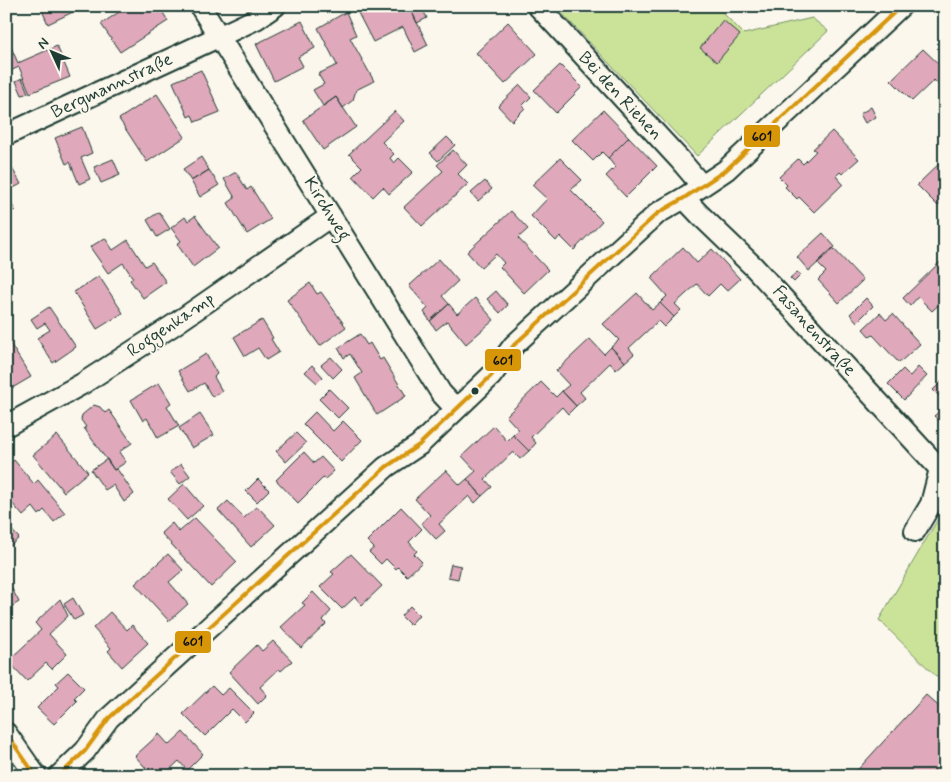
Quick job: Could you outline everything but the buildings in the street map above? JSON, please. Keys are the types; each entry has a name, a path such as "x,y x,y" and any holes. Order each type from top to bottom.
{"street":[{"name":"Kirchweg","path":"200,6 441,393 456,410"},
{"path":"218,37 256,19 275,6"},
{"name":"Bei den Riehen","path":"538,6 702,186"},
{"path":"59,776 85,751 109,718 386,467 419,445 491,376 514,345 658,213 726,170 901,6"},
{"name":"Bergmannstraße","path":"6,135 218,37"},
{"name":"Fasanenstraße","path":"684,198 754,267 942,472 931,504 915,531"},
{"name":"Roggenkamp","path":"6,426 82,384 172,326 331,216"},
{"path":"6,733 36,776"}],"green space":[{"path":"555,6 716,6 744,34 812,18 828,31 697,156"},
{"path":"945,507 945,685 879,620"}],"transit line":[{"name":"601","path":"59,776 85,751 109,718 386,467 419,445 491,376 514,345 658,213 726,170 901,6"},
{"name":"601","path":"6,733 36,776"}]}
